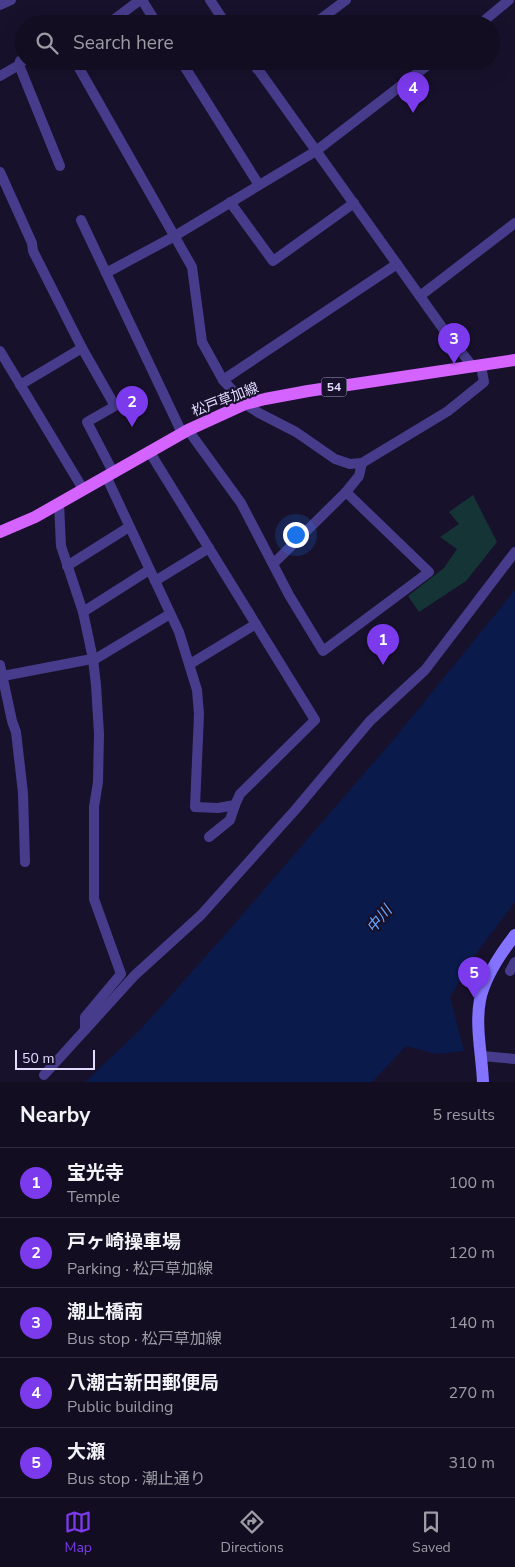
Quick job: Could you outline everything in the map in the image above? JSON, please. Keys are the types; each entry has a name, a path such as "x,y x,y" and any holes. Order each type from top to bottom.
{"main road":[{"name":"松戸草加線","path":"0,532 35,517 185,431 245,404 308,391 515,360"}],"street":[{"path":"0,5 10,0"},
{"path":"120,15 141,0 151,15"},
{"path":"210,0 220,15"},
{"path":"326,15 346,0"},
{"path":"491,15 509,0"},
{"path":"0,76 15,67"},
{"path":"25,70 60,166"},
{"path":"80,70 173,237 192,267 202,342 222,380 245,404 259,414 296,432 335,459 350,464 362,463 448,411 484,382 477,366 420,296 258,70"},
{"path":"187,70 259,185"},
{"path":"106,273 173,237 316,151 421,70"},
{"path":"0,172 32,243 33,251 82,348 115,406 87,422 110,474 129,527 179,632 190,664 197,690 198,714 195,807 218,808 235,805"},
{"path":"230,202 273,261 354,203"},
{"path":"81,220 185,431 241,503 273,564 323,651 429,572 346,492"},
{"path":"420,296 515,223"},
{"path":"222,380 397,264"},
{"path":"20,385 82,348"},
{"path":"0,351 83,489"},
{"path":"149,451 315,720 240,794 230,820 209,837"},
{"path":"273,564 346,492 359,476 362,463"},
{"path":"59,503 61,546 83,612 93,659 99,734 98,782 94,807 94,899 121,974 85,1017 85,1030"},
{"path":"68,566 129,527"},
{"path":"155,581 209,548"},
{"path":"44,1075 135,975 201,915 296,809 370,721 424,670 515,552"},
{"path":"83,612 149,570"},
{"path":"2,676 97,658 170,614"},
{"path":"190,664 256,624"},
{"path":"0,665 16,732 23,793 25,862"},
{"path":"484,1082 479,1028 480,1000 497,961 515,935"},
{"path":"482,1056 515,1059"}],"green space":[{"path":"473,495 497,542 466,581 419,612 408,596 444,568 457,549 440,537 459,524 449,512"}],"water":[{"name":"中川","path":"515,590 515,902 472,959 450,997 464,1051 436,1054 406,1046 372,1082 85,1082 141,1029 223,937 394,739"}],"place":[{"name":"八潮古新田郵便局","path":"413,113"},
{"name":"潮止橋南","path":"454,364"},
{"name":"戸ヶ崎操車場","path":"132,427"},
{"name":"宝光寺","path":"383,665"},
{"name":"大瀬","path":"474,998"}]}
